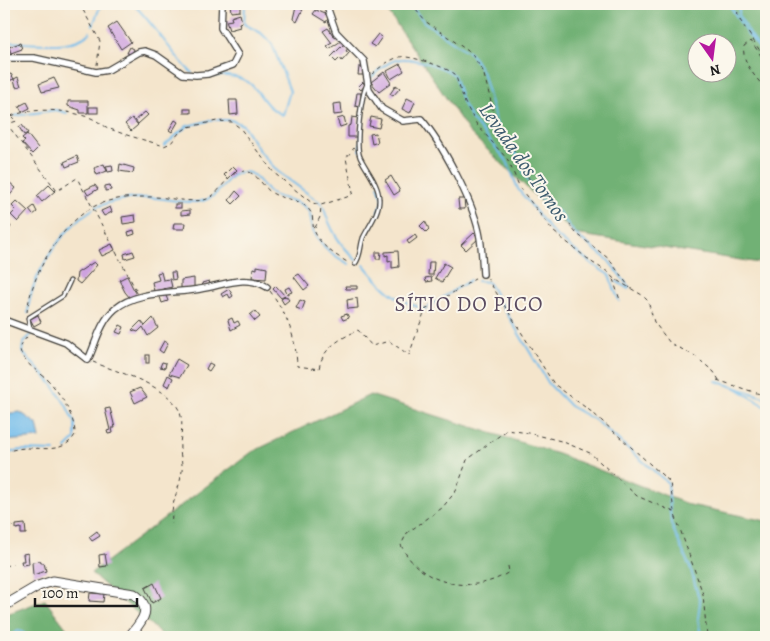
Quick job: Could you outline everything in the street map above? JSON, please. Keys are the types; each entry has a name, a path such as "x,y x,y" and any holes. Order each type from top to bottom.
{"main road":[{"path":"8,605 38,586 53,581 134,594 140,599 145,609 144,616 130,637"}],"street":[{"path":"4,58 34,58 96,72 108,70 139,52 145,51 156,55 183,74 208,74 232,64 238,55 221,28 222,4"},
{"path":"326,4 336,32 364,61 368,84 382,109 403,120 421,119 433,132 464,190 478,225 483,274"},
{"path":"4,320 66,343 88,360 108,316 124,304 140,297 171,291 199,290 238,281 259,282 267,287"}],"lane":[{"path":"355,264 360,255 361,243 379,204 378,192 360,155 358,145 363,93 368,84"},
{"path":"30,329 28,319 63,296 70,281"}],"path":[{"path":"88,4 84,10 100,41 96,72"},
{"path":"411,4 425,21 471,53 483,71 500,132 522,160 524,170 539,196 560,212 576,233 609,259 630,289"},
{"path":"737,4 738,17 766,60"},
{"path":"766,64 751,41 744,46 743,51 751,70 766,89"},
{"path":"368,84 372,74 399,57 440,66 452,72 457,78 465,103 477,125 508,160 520,188 554,232 593,263 608,272 613,278 642,295 648,301 654,322 670,343 695,356 714,372 718,380 766,396"},
{"path":"4,119 11,116 56,109 94,119 108,128 164,146 171,143 179,133 188,128 217,121 232,122 240,128 274,173 312,203 321,205 347,197 353,193 346,158 358,145"},
{"path":"11,116 17,121 7,124 57,191 77,178 140,297"},
{"path":"28,319 27,309 43,260 66,231 93,207 114,200 139,197 204,200 213,197 234,174 244,171 255,175 272,193 295,200 304,205 310,211 314,230 330,252 350,264 355,264"},
{"path":"314,230 320,217 321,205"},
{"path":"267,287 285,312 297,348 298,366 319,369 321,358 338,340 358,330 372,346 389,341 409,355 425,310 483,274 491,282 554,384 593,412 670,482 673,512 702,594 707,637"},
{"path":"613,278 620,300"},
{"path":"4,452 21,448 55,449 68,444 75,436 71,418 51,384 22,355 20,346 28,336 30,329"},
{"path":"88,360 132,376 173,400 180,412 182,468 178,488 170,507 172,524"},
{"path":"508,566 509,572 491,582 472,585 445,583 423,571 406,556 400,545 407,533 442,508 456,491 467,460 507,430 561,441 590,453 637,496 673,512"},
{"path":"4,525 13,526"},
{"path":"4,566 14,564"},
{"path":"4,582 8,605"},
{"path":"10,637 18,632 26,637"}],"green space":[{"path":"383,4 766,4 766,264 575,234 469,132"},
{"path":"370,395 558,454 690,505 766,521 766,637 165,637 91,573 252,452"},
{"path":"45,600 73,637 4,637 4,615"}],"water":[{"path":"20,412 37,424 40,438 4,441 4,414"}],"building":[{"path":"230,4 240,4 240,11 231,12"},
{"path":"296,6 303,9 297,22 293,19"},
{"path":"316,10 330,16 326,22 313,14"},
{"path":"240,14 242,22 239,23 240,27 229,30 226,21 232,20 231,17"},
{"path":"117,22 131,42 121,49 108,28"},
{"path":"328,28 335,38 338,36 341,41 329,49 327,46 332,43 323,31"},
{"path":"378,34 382,37 375,47 370,44"},
{"path":"20,43 22,49 11,53 9,47"},
{"path":"344,44 348,48 346,51 349,53 342,61 340,58 336,62 331,57"},
{"path":"130,47 134,49 132,54 127,53"},
{"path":"400,64 404,71 391,79 387,71"},
{"path":"359,67 363,67 363,75 358,75"},
{"path":"384,72 391,83 379,92 371,82"},
{"path":"11,74 14,79 6,82 4,76"},
{"path":"18,77 21,86 16,87 14,79"},
{"path":"54,78 59,88 42,92 39,84"},
{"path":"363,82 365,85 361,90 358,87"},
{"path":"396,85 400,88 393,96 390,94"},
{"path":"357,93 361,93 360,107 355,106"},
{"path":"4,98 9,111 4,115"},
{"path":"407,98 415,102 410,113 402,109"},
{"path":"229,100 237,100 238,114 230,115"},
{"path":"68,101 88,101 88,113 80,113 80,110 68,106"},
{"path":"27,102 30,108 22,112 19,106"},
{"path":"341,103 342,114 334,115 333,104"},
{"path":"89,107 98,107 98,113 89,113"},
{"path":"184,109 191,109 191,113 184,113"},
{"path":"145,112 148,115 138,124 135,120"},
{"path":"344,117 346,125 340,127 337,119"},
{"path":"352,117 358,118 358,137 348,137 348,126 351,125"},
{"path":"371,117 381,119 379,128 369,126"},
{"path":"132,118 138,125 131,131 125,124"},
{"path":"175,120 178,122 172,132 169,130"},
{"path":"22,125 28,133 24,135 19,127"},
{"path":"376,133 378,142 372,144 370,134"},
{"path":"27,134 38,148 32,154 22,143 25,141 22,138"},
{"path":"77,156 79,162 66,167 64,162"},
{"path":"104,164 107,171 97,175 94,168"},
{"path":"120,164 134,168 133,173 119,171"},
{"path":"112,165 113,171 108,172 106,166"},
{"path":"233,166 237,170 228,179 224,175"},
{"path":"391,176 400,191 394,195 385,180"},
{"path":"9,182 16,188 6,200 4,198 4,188"},
{"path":"49,185 55,191 42,202 37,196"},
{"path":"95,185 98,189 88,195 85,190"},
{"path":"110,185 111,190 105,191 105,186"},
{"path":"236,191 241,196 233,204 229,200"},
{"path":"458,199 464,199 465,209 459,209"},
{"path":"17,201 28,211 18,222 11,215 16,210 12,206"},
{"path":"175,204 181,204 181,208 175,208"},
{"path":"34,206 37,212 33,215 29,210"},
{"path":"110,207 112,212 104,216 101,211"},
{"path":"190,210 190,214 181,215 181,211"},
{"path":"135,215 136,222 123,224 122,217"},
{"path":"6,220 11,227 4,232 4,222"},
{"path":"425,221 429,229 426,232 420,226"},
{"path":"174,223 185,223 184,229 173,229"},
{"path":"134,230 135,234 129,236 128,232"},
{"path":"474,233 479,238 466,250 461,245"},
{"path":"415,235 417,238 409,244 407,241"},
{"path":"112,244 115,250 102,256 99,250"},
{"path":"133,251 135,256 125,259 124,254"},
{"path":"398,251 399,267 392,268 392,261 388,262 388,255 385,256 385,252"},
{"path":"376,252 381,252 380,259 376,259"},
{"path":"94,262 97,265 80,284 76,281 77,273"},
{"path":"429,262 434,262 433,275 428,275"},
{"path":"444,263 451,267 442,282 435,278"},
{"path":"257,266 267,268 266,279 252,278 253,268 257,269"},
{"path":"161,272 163,280 170,279 172,287 154,291 152,282 159,280 157,273"},
{"path":"171,272 175,272 176,279 172,280"},
{"path":"299,274 309,286 304,290 294,277"},
{"path":"127,276 138,296 130,298 125,292 119,280"},
{"path":"431,277 432,281 426,282 425,278"},
{"path":"194,278 194,287 181,288 181,280"},
{"path":"209,281 210,284 203,286 202,283"},
{"path":"276,286 285,296 281,298 273,289"},
{"path":"345,286 357,286 357,289 346,289"},
{"path":"289,287 292,292 287,294 285,289"},
{"path":"229,289 233,296 230,298 228,294 223,297 221,294"},
{"path":"165,293 168,301 162,303 159,294"},
{"path":"286,296 289,300 284,304 281,299"},
{"path":"357,298 358,308 348,309 347,300"},
{"path":"300,300 305,302 302,310 296,308"},
{"path":"255,311 260,317 255,321 250,315"},
{"path":"347,314 349,318 343,320 341,316"},
{"path":"38,315 41,322 34,326 30,319"},
{"path":"153,318 158,328 148,336 143,327 138,332 132,330 141,321 145,326"},
{"path":"232,318 234,323 238,321 240,325 231,330 228,320"},
{"path":"120,325 124,327 121,334 116,332"},
{"path":"164,341 168,343 163,353 159,350"},
{"path":"146,355 149,355 149,363 146,363"},
{"path":"177,359 187,365 180,377 169,374"},
{"path":"162,362 166,363 165,368 160,367"},
{"path":"209,363 213,365 209,371 206,369"},
{"path":"168,375 173,378 169,387 164,384"},
{"path":"140,388 147,397 135,403 130,392"},
{"path":"110,408 115,428 112,428 113,433 108,434 107,431 110,430 105,409"},
{"path":"25,524 26,534 21,534 21,528 16,529 16,525"},
{"path":"97,531 100,536 92,541 89,537"},
{"path":"28,553 29,564 22,565 21,561 24,561 23,554"},
{"path":"105,554 107,566 100,567 99,555"},
{"path":"40,561 44,563 46,571 33,575 32,562"},
{"path":"154,583 161,598 152,603 145,588"},
{"path":"90,593 104,594 103,602 89,601"}],"waterway":[{"path":"93,25 101,4"},
{"path":"133,4 192,73"},
{"path":"209,76 229,76 248,82 266,103 283,115 290,91 272,44 261,33 244,24 245,4"},
{"path":"410,4 424,22 471,54 482,71 499,133 522,161 523,171 538,197 559,212 575,234 608,260 629,287"},
{"path":"729,4 745,31 766,56"},
{"path":"739,4 739,16 756,43"},
{"path":"4,42 61,44 82,38 90,32"},
{"name":"Levada dos Tornos","path":"372,77 381,68 398,59 414,60 429,64 454,75 463,104 472,120 507,161 518,189 553,233 609,275 619,301"},
{"name":"Levada dos Tornos","path":"360,151 364,98"},
{"path":"14,116 56,110 67,113"},
{"path":"164,146 187,126 212,120 231,120 243,125 259,150 277,171 322,204"},
{"name":"Levada dos Tornos","path":"96,207 117,201 140,198 197,202 212,197 237,173 248,172 256,177 272,194 297,202 306,208 310,214 313,231 320,242 333,254 349,264"},
{"name":"Levada dos Tornos","path":"378,186 383,200 378,212"},
{"path":"323,206 336,236 356,260"},
{"name":"Levada dos Tornos","path":"28,313 30,299 41,269 70,228 93,209"},
{"path":"364,265 390,293 405,302 425,309 470,280"},
{"path":"477,281 488,282 549,384 570,406 595,420 668,483 671,524 691,570 700,602 698,619 701,637"},
{"path":"616,281 628,289"},
{"name":"Levada dos Tornos","path":"33,332 23,344 22,352 52,384 66,405 75,424 75,439 66,448"},
{"name":"Levada dos Tornos","path":"716,381 766,398"},
{"path":"733,386 766,407"},
{"name":"Levada dos Tornos","path":"4,454 21,450 55,451"},
{"name":"Levada dos Tornos","path":"8,637 18,631 23,632 27,637"}],"district":[{"name":"SÍTIO DO PICO","path":"469,304"}]}
